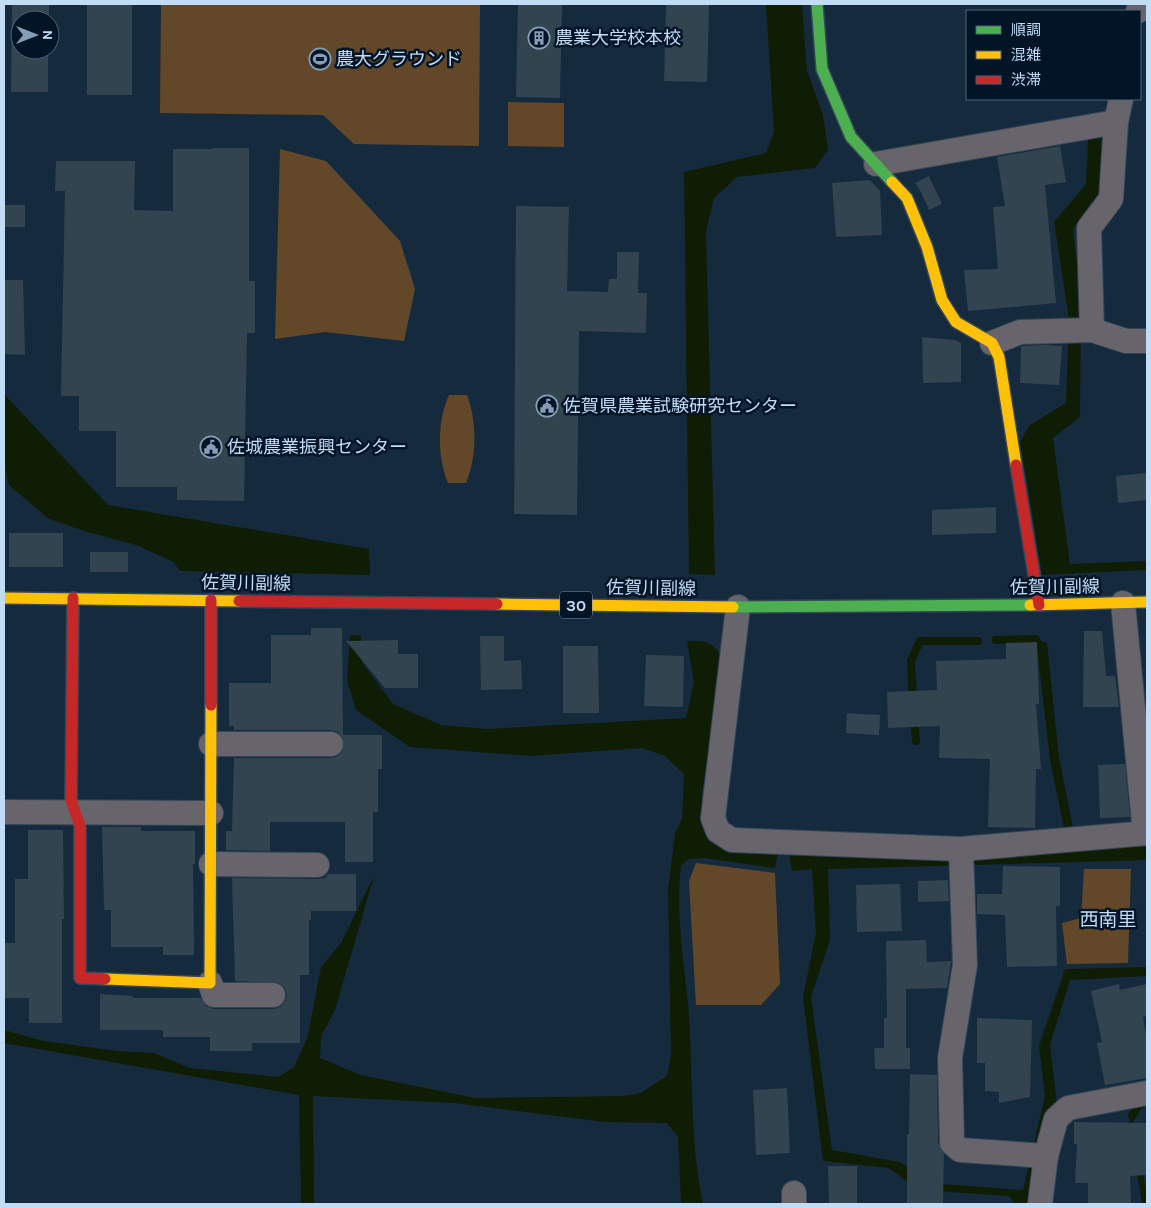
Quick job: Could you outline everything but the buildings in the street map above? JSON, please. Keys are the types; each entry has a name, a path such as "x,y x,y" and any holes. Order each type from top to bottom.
{"street":[{"path":"817,4 822,69 851,137 907,198 927,247 942,300 956,322 992,342 999,357 1039,606"},
{"path":"1092,330 1089,228 1111,199 1116,122 1121,100"},
{"path":"876,164 1116,122"},
{"path":"992,342 1020,332 1051,330 1092,330 1126,341 1147,340"},
{"name":"佐賀川副線","path":"4,598 738,607 1039,606 1147,602"},
{"path":"73,598 71,800 80,826 80,978 210,983"},
{"path":"211,600 210,983 214,995 274,995"},
{"path":"738,607 713,818 718,831 732,840 962,860 1146,833 1123,603"},
{"path":"211,744 331,744"},
{"path":"4,812 211,813"},
{"path":"962,860 965,965 950,1058 952,1143 960,1150 1038,1156"},
{"path":"211,864 317,865"},
{"path":"1040,1204 1038,1156 1056,1119 1068,1108 1147,1093"}],"shaded area":[{"name":"農大グラウンド","path":"161,4 480,4 479,146 354,144 323,115 160,113"},
{"path":"766,4 802,4 807,71 823,115 828,150 815,168 737,177 714,198 706,232 715,575 689,574 684,172 766,153 774,132"},
{"path":"508,102 564,103 564,147 508,146"},
{"path":"1104,138 1100,191 1073,229 1081,301 1080,417 1053,438 1070,564 1147,561 1147,570 1042,575 1020,441 1030,425 1066,403 1069,319 1054,222 1086,184 1088,139"},
{"path":"280,149 326,161 400,241 415,289 404,341 325,332 275,339"},
{"path":"4,394 108,505 369,549 370,575 180,571 174,562 136,545 49,519 9,485 4,464"},
{"path":"449,395 467,395 473,416 474,451 466,483 448,483 444,473 440,439 442,416"},
{"path":"350,635 361,636 362,662 393,704 441,725 487,729 686,718 694,682 687,641 708,643 723,658 702,793 703,821 710,841 729,851 778,852 775,868 705,858 689,859 681,866 679,903 681,940 689,1015 694,1134 703,1204 681,1204 678,1137 667,1123 605,1122 454,1103 313,1096 314,1204 301,1204 299,1095 4,1043 4,1030 44,1041 117,1051 154,1053 190,1068 278,1077 294,1067 308,1036 321,967 341,943 374,876 335,1010 321,1036 320,1058 361,1075 476,1098 623,1096 641,1093 667,1076 671,1056 668,889 675,833 682,819 684,774 665,756 642,748 531,756 410,747 356,710 347,680"},
{"path":"1036,639 1047,643 1059,758 1074,832 1065,833 1050,760"},
{"path":"1147,846 1147,860 828,869 830,940 811,997 832,1150 900,1162 929,1183 1023,1190 1045,1096 1039,1046 1065,969 1147,967 1147,976 1070,980 1050,1045 1057,1104 1031,1204 1015,1204 1009,1196 918,1190 889,1168 823,1161 803,997 816,933 812,869 792,871 789,854 973,856"},
{"path":"696,863 775,873 780,984 761,1005 696,1005 689,881"},
{"path":"1084,869 1131,869 1128,963 1067,964 1062,923 1081,918"},
{"path":"1147,1101 1147,1107 1142,1108 1133,1122 1147,1194 1147,1204 1142,1204 1128,1113 1139,1103"}],"waterway":[{"path":"996,640 1036,639"},
{"path":"913,701 911,661 920,641 978,641"},
{"path":"914,718 916,741"}],"traffic: fast":[{"path":"817,4 822,69 851,137 892,182"},
{"path":"733,607 1030,605"}],"traffic: slow":[{"path":"892,182 907,198 927,247 942,300 956,322 992,343 999,357 1016,465"},
{"path":"4,598 239,601"},
{"path":"1030,605 1147,602"},
{"path":"497,604 733,607"},
{"path":"105,979 210,983 211,705"}],"traffic: jam":[{"path":"1016,465 1039,605"},
{"path":"73,598 71,800 80,826 80,978 105,979"},
{"path":"211,600 211,705"},
{"path":"239,601 497,604"}],"place":[{"name":"農業大学校本校","path":"539,38"},
{"name":"農大グラウンド","path":"320,59"},
{"name":"佐賀県農業試験研究センター","path":"547,406"},
{"name":"佐城農業振興センター","path":"211,447"}],"district":[{"name":"西南里","path":"1108,919"}]}
